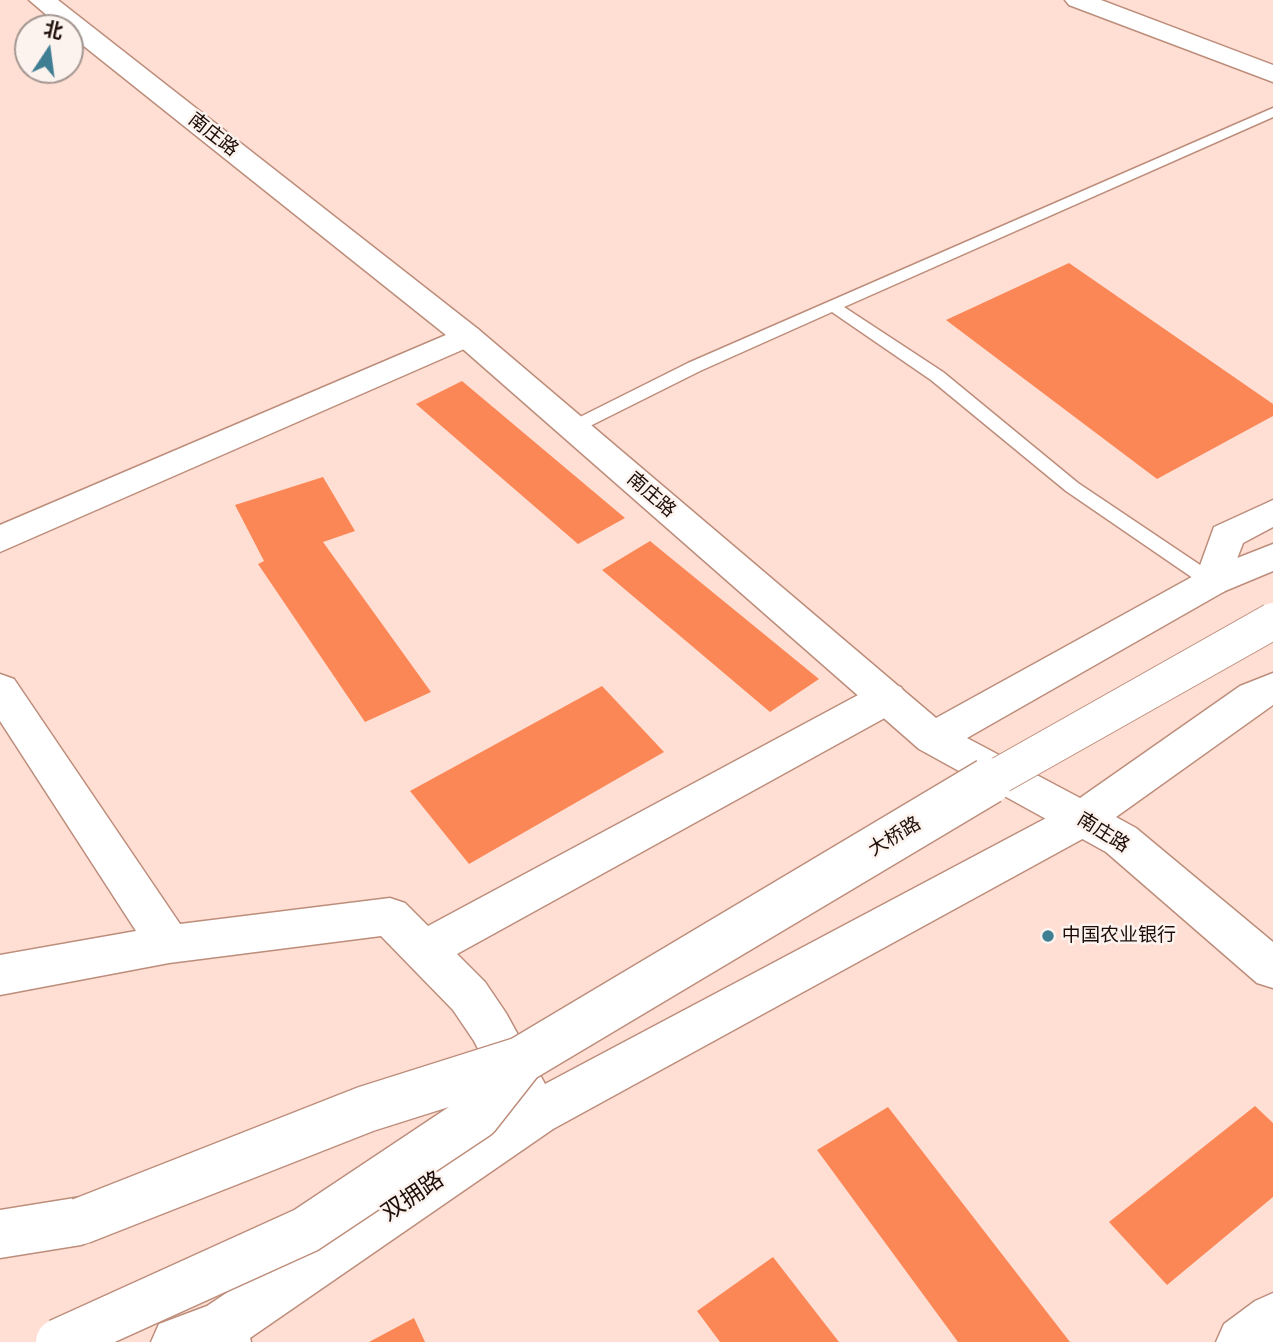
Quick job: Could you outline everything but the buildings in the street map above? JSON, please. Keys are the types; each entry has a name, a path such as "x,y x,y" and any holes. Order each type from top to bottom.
{"street":[{"name":"南庄路","path":"42,0 467,336 933,738 1121,840 1273,969"},
{"path":"1078,0 1273,74"},
{"path":"1115,0 1273,59"},
{"path":"0,539 467,336"},
{"path":"1212,582 1227,536 1273,512"},
{"path":"933,738 1212,582 1273,557"},
{"name":"大桥路","path":"505,1044 986,783 1273,621"},
{"name":"双拥路","path":"204,1338 536,1113 1082,819 1254,697 1273,688"},
{"path":"0,689 169,944"},
{"path":"424,950 887,698"},
{"path":"0,975 169,944 390,916 470,996 505,1044 536,1113"},
{"path":"0,1234 81,1221 366,1109 505,1044"},
{"path":"59,1342 306,1230 477,1116 505,1044"},
{"path":"1242,1342 1273,1319"}],"lane":[{"path":"572,428 694,367 1273,112"},
{"path":"833,306 937,376 1072,486 1212,582"}],"place":[{"name":"中国农业银行","path":"1048,936"}]}
